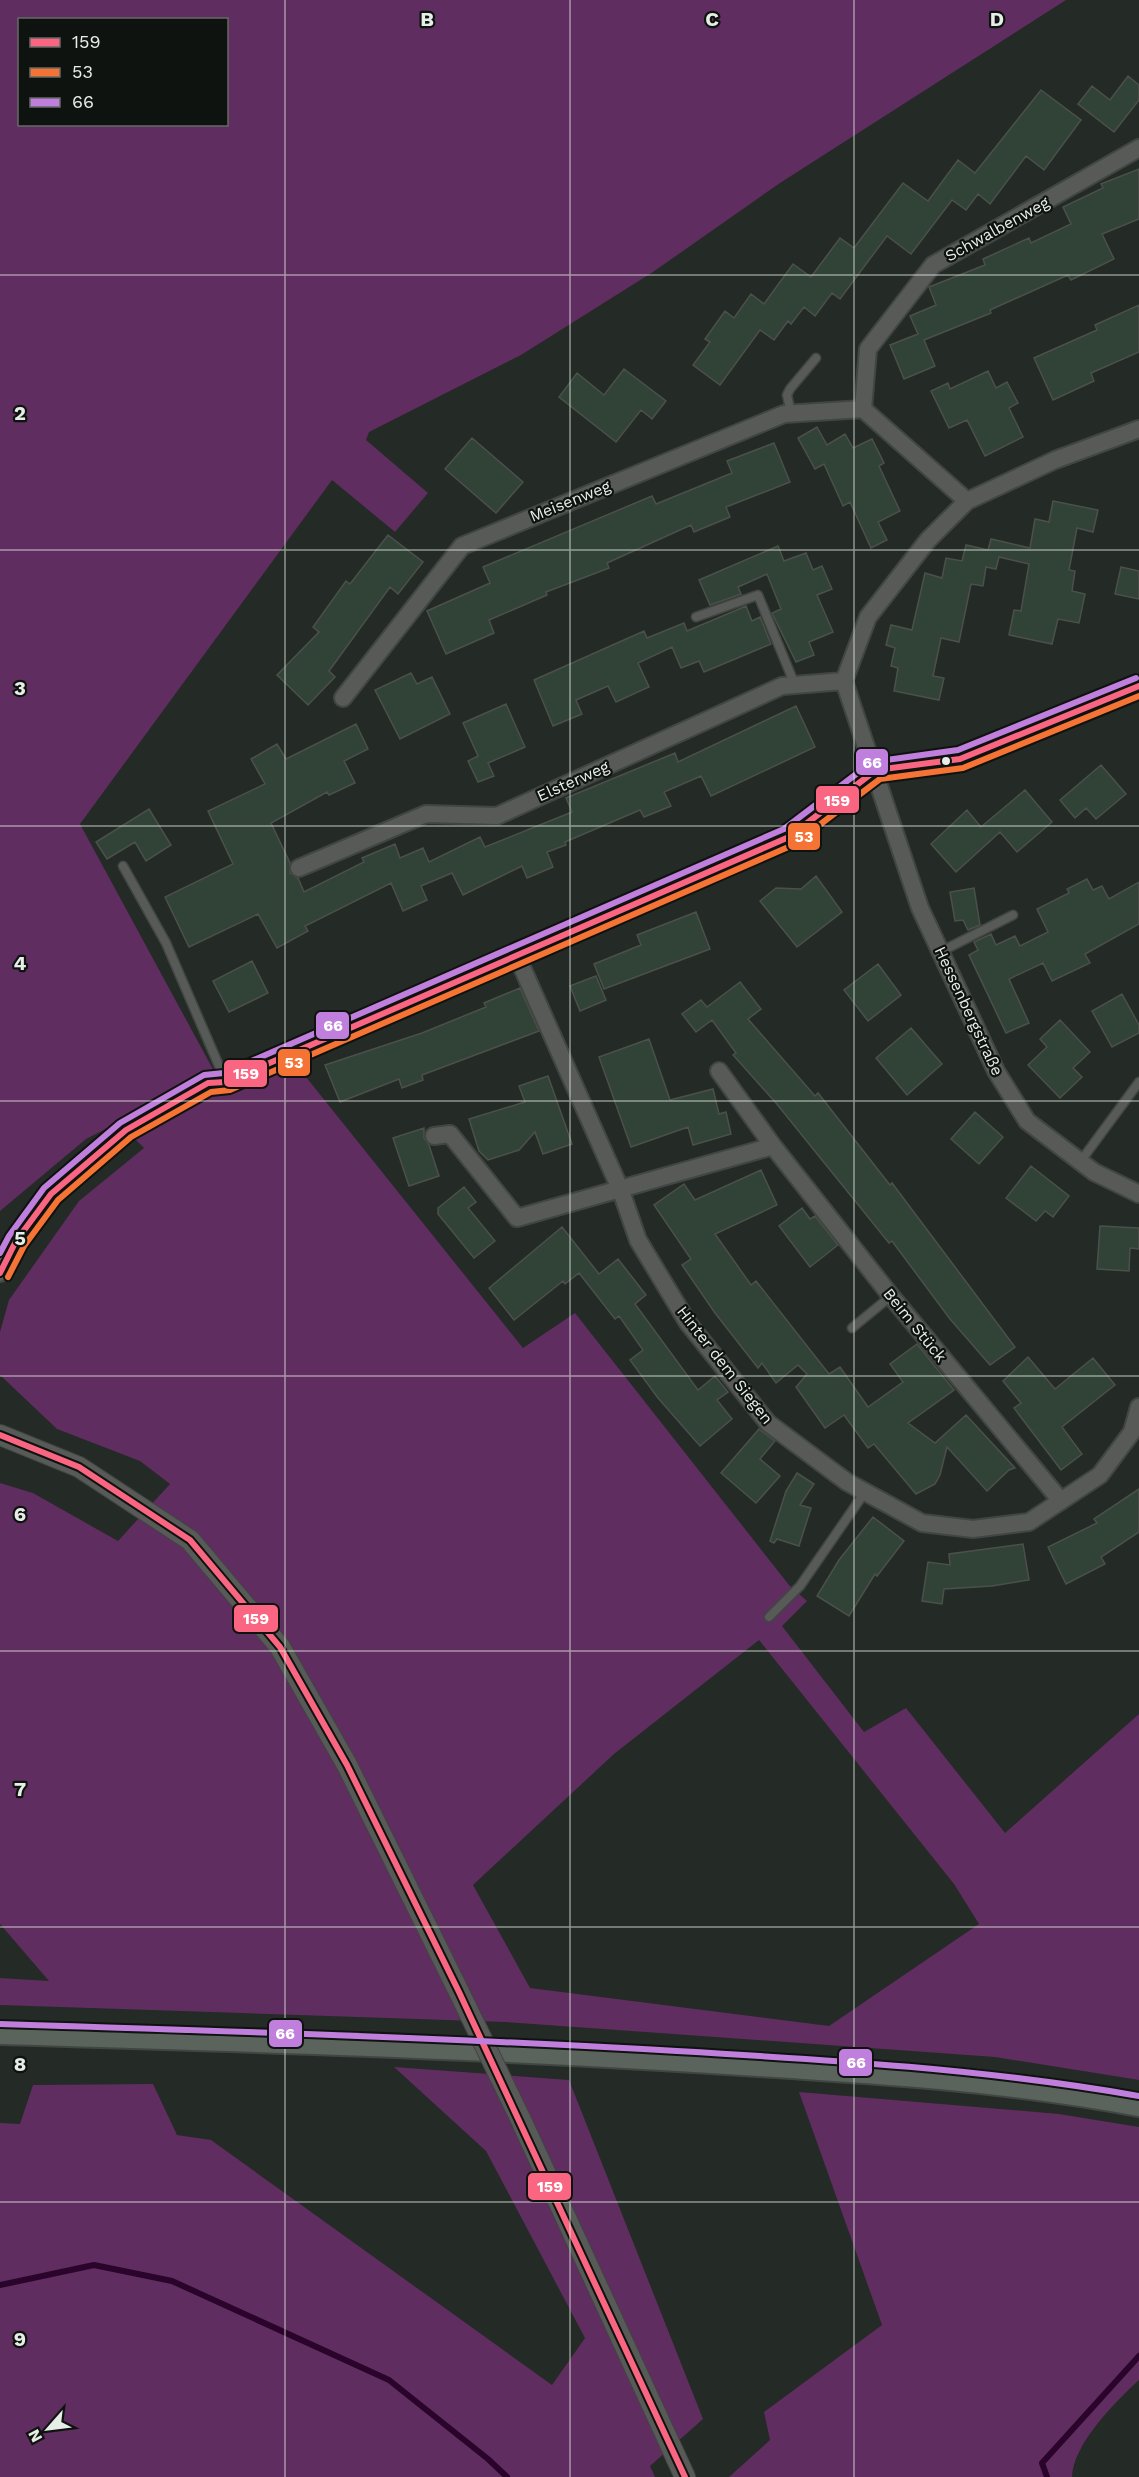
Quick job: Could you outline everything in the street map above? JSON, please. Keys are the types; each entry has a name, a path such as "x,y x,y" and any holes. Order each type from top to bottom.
{"main road":[{"path":"0,2033 512,2049 896,2073 1093,2097 1139,2105"}],"street":[{"name":"Schwalbenweg","path":"863,409 868,349 933,265 1139,148"},
{"name":"Meisenweg","path":"343,698 462,546 784,414 863,409"},
{"path":"863,409 967,501"},
{"path":"844,681 868,617 927,540 967,501 1055,460 1139,429"},
{"name":"Elsterweg","path":"299,868 426,814 497,816 782,686 844,681"},
{"name":"Hessenbergstraße","path":"844,681 855,720 876,770 920,909 996,1071 1027,1121 1080,1162 1139,1194"},
{"path":"0,1273 16,1241 51,1194 126,1130 208,1083 226,1082 789,837 876,770 960,759 1139,686"},
{"name":"Hinter dem Siegen","path":"517,956 621,1191 638,1240 688,1323 768,1423 847,1482 922,1523 973,1529 1029,1522 1101,1475 1132,1432 1139,1407"},
{"name":"Beim Stück","path":"719,1071 773,1146 891,1296 1060,1501"},
{"path":"434,1136 450,1134 517,1218 621,1191 773,1146"},
{"path":"0,1435 79,1467 190,1540 280,1647 347,1765 520,2118 680,2475"}],"lane":[{"path":"792,414 787,395 816,358"},
{"path":"696,617 758,595 795,686"},
{"path":"123,866 166,944 226,1082"},
{"path":"940,952 1014,915"},
{"path":"1080,1162 1139,1082"},
{"path":"852,1328 891,1296"},
{"path":"769,1617 800,1586 865,1492"}],"shaded area":[{"path":"0,0 1066,0 780,183 653,272 521,355 369,432 366,440 428,493 395,532 332,480 80,824 215,1073 86,1139 0,1211"},
{"path":"288,1041 298,1067 523,1348 575,1313 789,1585 807,1601 782,1626 864,1732 906,1708 1005,1833 1139,1714 1139,2080 995,2057 506,2022 0,2005 0,1978 49,1981 0,1924 0,1483 33,1493 118,1541 170,1484 140,1461 57,1429 0,1375 0,1332 9,1300 79,1201 144,1148 126,1130 182,1096","holes":["759,1640 954,1884 979,1924 829,2026 530,1988 473,1885 614,1754"]},
{"path":"394,2067 569,2080 703,2419 650,2466 655,2477 0,2477 0,2123 20,2124 33,2085 153,2084 177,2135 211,2140 552,2385 585,2338 486,2151"},
{"path":"799,2092 1059,2114 1139,2127 1139,2380 1108,2411 1088,2437 1074,2464 1072,2477 729,2477 770,2440 764,2412 882,2325"}],"building":[{"path":"1128,76 1139,85 1139,100 1114,132 1078,104 1092,86 1110,100"},
{"path":"1041,90 1081,120 1044,170 1026,156 990,204 978,194 966,210 952,200 911,254 887,236 840,299 832,293 815,316 804,307 791,324 788,321 774,340 760,330 720,385 693,365 710,342 705,339 725,311 734,318 751,294 764,304 793,264 811,277 840,238 854,248 903,183 928,201 958,160 975,173"},
{"path":"1139,169 1139,219 1102,234 1114,259 1071,280 1068,275 990,310 991,313 924,340 935,366 904,379 890,345 918,334 910,316 936,305 929,287 985,265 983,259 1029,238 1031,243 1071,224 1063,207 1103,188 1101,184"},
{"path":"1139,305 1139,352 1091,373 1094,381 1053,400 1034,358 1097,330 1095,325"},
{"path":"624,369 666,401 652,419 641,410 616,442 559,397 577,373 604,395"},
{"path":"988,371 996,388 1007,382 1018,403 1009,408 1023,437 985,456 967,420 949,428 931,391 948,383 950,389"},
{"path":"817,427 827,445 845,434 853,448 872,439 884,463 879,466 900,511 878,522 887,540 871,548 850,502 843,506 824,464 815,469 798,438"},
{"path":"472,438 523,482 496,513 445,469"},
{"path":"774,443 790,482 726,507 730,517 694,532 691,525 607,563 609,568 546,592 547,595 489,620 494,633 446,654 427,611 490,583 483,567 652,496 656,504 732,473 727,461"},
{"path":"1053,501 1098,510 1093,532 1077,528 1069,570 1075,571 1072,591 1085,594 1079,623 1058,619 1052,644 1009,635 1014,610 1021,611 1029,564 999,557 996,569 986,567 983,586 971,584 959,642 941,638 933,676 944,678 939,700 894,691 898,668 891,666 895,648 886,645 891,625 912,630 925,573 942,578 946,558 962,561 966,545 988,550 991,539 1030,548 1035,519 1049,522"},
{"path":"388,535 423,562 398,594 390,587 329,671 335,677 308,705 277,675 319,632 313,627 346,581 350,584"},
{"path":"778,546 784,561 806,553 813,570 822,566 832,589 817,595 833,632 809,642 814,655 796,662 772,613 781,609 767,574 738,587 741,594 710,605 699,580"},
{"path":"1121,567 1139,571 1139,599 1115,594"},
{"path":"746,606 752,621 760,617 771,644 704,672 699,661 681,668 672,647 638,663 649,687 616,702 608,686 576,700 582,714 553,726 534,680 644,631 647,638 684,623 687,631"},
{"path":"411,673 417,684 432,677 450,714 400,739 375,690"},
{"path":"506,704 525,747 488,763 494,776 478,782 468,761 478,756 463,723"},
{"path":"796,706 815,747 711,796 701,776 664,792 671,806 644,817 640,810 565,842 566,845 547,852 553,867 527,878 522,866 463,895 452,873 421,886 427,900 403,911 391,883 305,926 308,931 277,948 258,914 189,947 165,897 233,864 208,811 265,784 251,759 277,744 286,759 356,724 368,749 344,761 355,783 329,795 327,792 271,823 290,863 290,873 298,878 304,892 364,862 362,858 395,844 400,858 423,848 429,862 480,837 485,847 572,812 566,798 675,753 678,762"},
{"path":"1101,765 1126,794 1096,819 1086,808 1075,818 1060,800"},
{"path":"1025,790 1052,822 1017,852 1000,832 956,872 931,844 967,810 981,827"},
{"path":"149,809 171,845 146,861 135,842 107,859 96,842"},
{"path":"816,876 842,912 797,947 760,901 776,888 801,889"},
{"path":"1087,879 1093,890 1102,886 1109,899 1139,882 1139,924 1085,954 1090,963 1052,981 1043,963 1009,979 1029,1023 1006,1033 969,955 978,950 974,942 991,934 996,945 1015,936 1020,946 1048,932 1037,909 1069,893 1067,889"},
{"path":"974,888 980,925 968,930 963,920 955,921 950,892"},
{"path":"696,912 710,949 604,989 594,964 641,945 637,935"},
{"path":"252,961 268,993 229,1012 213,981"},
{"path":"878,964 901,995 868,1021 844,990"},
{"path":"596,976 606,1000 580,1011 570,986"},
{"path":"740,982 761,1009 748,1019 815,1096 818,1093 890,1185 892,1183 1015,1347 990,1365 950,1319 892,1241 889,1243 776,1103 733,1055 736,1053 712,1020 696,1032 682,1014 701,1000 707,1007"},
{"path":"520,988 539,1031 422,1075 423,1080 402,1088 399,1079 340,1102 325,1065 422,1033 486,1007 484,1003"},
{"path":"1122,994 1139,1025 1139,1033 1112,1047 1092,1011"},
{"path":"1060,1020 1090,1052 1073,1068 1082,1077 1060,1098 1028,1065 1047,1047 1040,1039"},
{"path":"911,1028 942,1064 907,1095 876,1058"},
{"path":"649,1039 670,1100 713,1089 719,1114 726,1112 731,1134 693,1145 688,1127 631,1147 599,1057"},
{"path":"548,1076 572,1144 543,1154 535,1132 519,1150 488,1160 479,1151 469,1119 525,1102 519,1086"},
{"path":"975,1112 1003,1137 979,1164 951,1139"},
{"path":"424,1128 424,1138 429,1145 439,1176 409,1186 393,1138"},
{"path":"1031,1166 1069,1196 1053,1217 1045,1211 1036,1221 1006,1198"},
{"path":"761,1170 777,1205 715,1234 751,1285 756,1281 829,1374 840,1367 868,1407 903,1382 890,1364 917,1344 954,1390 908,1423 935,1443 966,1415 1015,1468 1009,1470 987,1491 947,1447 940,1475 935,1484 916,1494 874,1444 868,1448 844,1415 825,1428 796,1387 807,1374 798,1365 776,1383 762,1363 758,1368 715,1313 682,1265 691,1259 654,1205 684,1184 695,1200"},
{"path":"464,1187 476,1202 468,1208 495,1241 474,1258 438,1214 438,1208"},
{"path":"802,1208 810,1219 815,1216 838,1245 810,1267 779,1226"},
{"path":"1100,1226 1139,1228 1139,1249 1130,1248 1129,1271 1097,1269"},
{"path":"562,1227 599,1274 618,1259 646,1295 635,1304 698,1390 715,1376 728,1392 717,1400 732,1419 700,1446 658,1398 630,1360 643,1350 619,1316 615,1319 579,1273 565,1284 563,1281 514,1320 489,1288"},
{"path":"1028,1357 1055,1389 1093,1358 1115,1385 1062,1427 1082,1454 1061,1470 1014,1408 1021,1403 1003,1381"},
{"path":"759,1429 775,1441 760,1459 780,1476 756,1503 721,1473"},
{"path":"797,1473 814,1484 800,1505 811,1508 799,1546 777,1539 774,1543 770,1541 786,1491"},
{"path":"1139,1489 1139,1532 1101,1557 1105,1564 1066,1584 1048,1547 1097,1523 1094,1519"},
{"path":"873,1517 904,1541 877,1576 875,1574 849,1616 817,1596 839,1560"},
{"path":"1023,1544 1029,1580 992,1586 944,1589 942,1604 922,1601 928,1562 950,1565 949,1554"}],"waterway":[{"path":"0,2285 94,2265 172,2281 389,2380 488,2459 507,2477"},
{"path":"1047,2477 1042,2463 1139,2356"}],"transit line":[{"name":"66","path":"0,1253 9,1236 44,1188 120,1123 204,1075 224,1073 784,829 872,762 958,750 1136,678"},
{"name":"159","path":"0,1273 16,1241 51,1194 126,1130 208,1083 226,1082 789,837 876,770 960,759 1139,686"},
{"name":"53","path":"8,1277 24,1246 58,1200 131,1137 211,1092 230,1090 793,845 880,779 963,768 1139,696"},
{"name":"159","path":"0,1435 79,1467 190,1540 280,1647 347,1765 459,1992 685,2477"},
{"name":"66","path":"0,2024 592,2046 793,2058 966,2072 1139,2096"}]}
